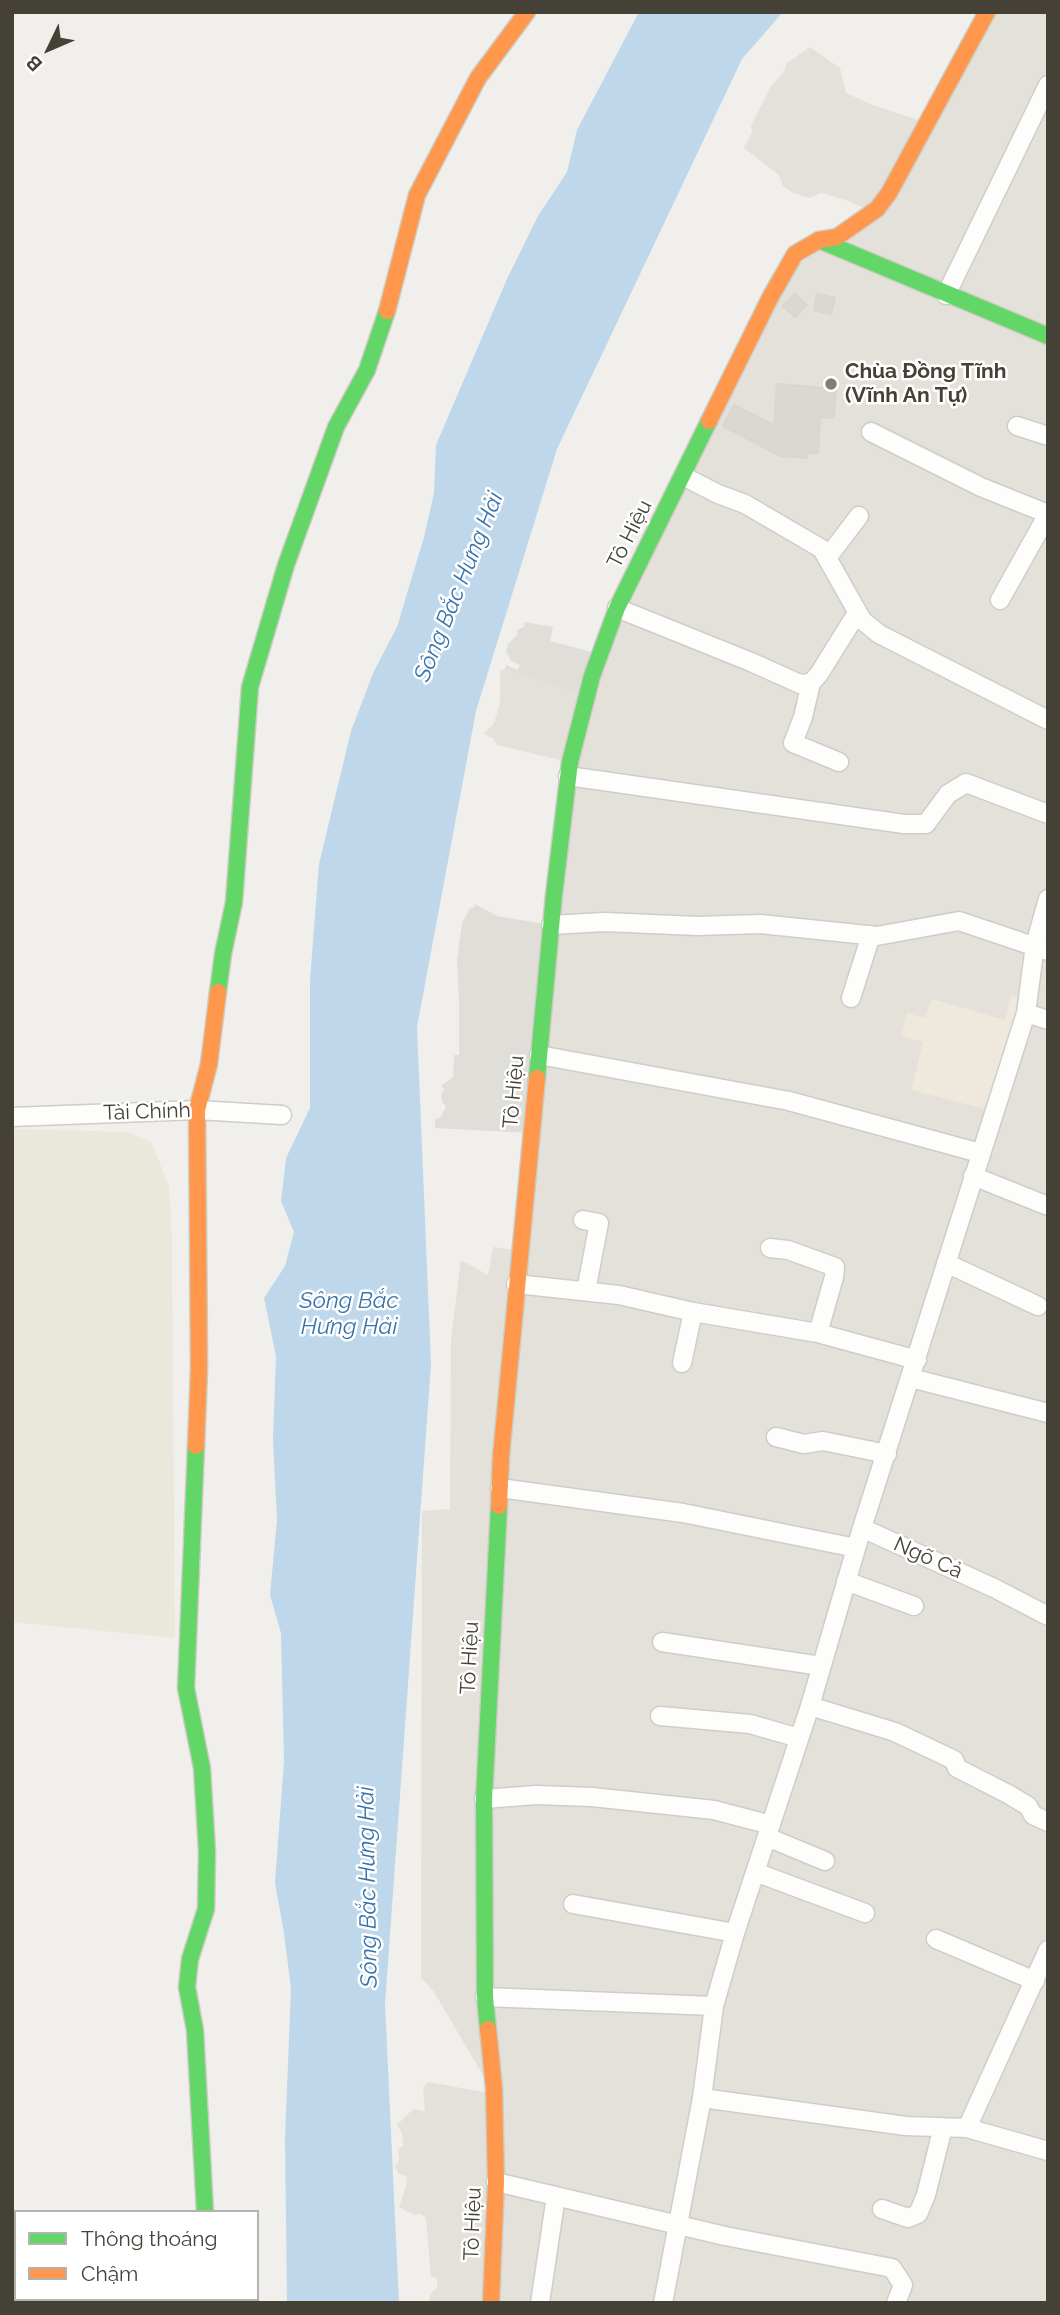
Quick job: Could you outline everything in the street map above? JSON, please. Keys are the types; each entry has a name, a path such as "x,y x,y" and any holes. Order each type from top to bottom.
{"street":[{"path":"205,2210 195,2030 187,1987 190,1959 206,1909 207,1852 202,1768 186,1688 199,1369 197,1110 209,1064 223,954 234,902 250,687 286,565 336,426 367,370 385,320 417,195 478,78 527,12"},
{"name":"Tô Hiệu","path":"491,2303 496,2182 494,2088 485,1997 484,1799 500,1488 516,1284 551,925 570,762 592,676 617,608 771,296 795,254 819,240 837,237 877,209 889,193 987,12"},
{"path":"946,295 1048,85"},
{"path":"819,240 1048,336"},
{"path":"1017,426 1048,436"},
{"path":"871,432 981,487 1048,514 1000,600"},
{"path":"683,476 745,504 822,550 857,613 880,634 1048,720"},
{"path":"827,558 859,516"},
{"path":"617,608 800,684 811,683"},
{"path":"839,762 793,743 803,717 811,683 857,613"},
{"path":"568,776 890,822 926,824 948,794 966,783 1048,814"},
{"path":"663,2303 702,2098 714,2006 754,1872 788,1784 799,1738 862,1528 1026,1013 1041,948 1048,900"},
{"path":"551,925 605,922 697,926 760,924 871,935 959,921 1041,948"},
{"path":"851,998 871,935"},
{"path":"1026,1013 1048,1020"},
{"path":"538,1055 789,1101 980,1153"},
{"name":"Tài Chính","path":"12,1117 197,1110 282,1115"},
{"path":"973,1176 1048,1206"},
{"path":"583,1220 599,1223 586,1291"},
{"path":"770,1248 788,1250 835,1267 835,1277 818,1333"},
{"path":"946,1264 1038,1306"},
{"path":"516,1284 619,1295 693,1312 818,1333 917,1360"},
{"path":"682,1363 693,1312"},
{"path":"911,1378 1048,1413"},
{"path":"776,1437 804,1444 823,1441 887,1454"},
{"path":"500,1488 683,1513 856,1548"},
{"name":"Ngõ Cả","path":"862,1528 994,1588 1048,1616"},
{"path":"846,1581 914,1606"},
{"path":"662,1642 821,1666"},
{"path":"810,1706 895,1732 954,1760 957,1768 1008,1794 1028,1806 1034,1815 1048,1822"},
{"path":"660,1716 750,1724 799,1738"},
{"path":"484,1799 536,1795 592,1797 714,1810 769,1831 825,1860"},
{"path":"754,1872 865,1913"},
{"path":"573,1904 735,1934"},
{"path":"936,1939 1041,1973"},
{"path":"967,2128 1041,1973 1048,1950"},
{"path":"485,1997 714,2006"},
{"path":"702,2098 906,2126 967,2128 1048,2151"},
{"path":"882,2209 908,2218 918,2214 926,2195 943,2127"},
{"path":"496,2182 679,2226 892,2268 902,2285 896,2303"},
{"path":"540,2303 556,2196"}],"shaded area":[{"path":"987,12 1048,12 1048,2303 429,2303 430,2294 437,2288 437,2278 431,2277 426,2218 399,2207 407,2183 406,2176 399,2174 395,2167 399,2160 398,2149 403,2146 402,2133 397,2125 412,2110 425,2112 423,2088 428,2082 494,2094 434,1992 421,1977 422,1511 450,1509 451,1339 461,1260 488,1275 493,1247 520,1251 569,762 497,745 493,738 484,734 494,723 500,703 500,671 505,669 588,695 784,275 872,212 846,200 821,193 809,198 793,193 783,186 779,175 744,148 752,132 751,125 787,63 810,47 840,68 846,93 927,123"},
{"path":"525,622 553,627 550,641 600,654 588,696 505,669 506,665 517,670 520,665 511,661 506,652 508,644 518,634 517,630 524,627"},
{"path":"475,904 497,916 551,925 531,1133 435,1128 435,1119 440,1118 446,1107 442,1101 444,1089 441,1086 453,1077 454,1055 459,1055 457,960 462,923"},
{"path":"1011,995 1020,997 989,1110 911,1090 923,1042 901,1036 907,1013 925,1018 932,999 1005,1020"},
{"path":"12,1129 127,1132 151,1142 169,1186 172,1241 175,1638 12,1622"}],"water":[{"name":"Sông Bắc Hưng Hải","path":"639,12 783,12 742,59 557,449 476,711 417,1027 431,1364 385,2004 399,2303 287,2303 285,2138 291,1989 275,1883 284,1761 281,1633 270,1595 277,1520 273,1439 276,1356 264,1298 285,1266 294,1232 281,1201 286,1158 310,1108 310,980 319,864 351,731 374,671 397,627 424,537 434,493 436,445 507,279 538,216 567,172 577,130"}],"building":[{"path":"795,294 807,305 795,317 783,306"},
{"path":"817,294 835,298 831,314 814,310"},
{"path":"777,384 836,389 834,418 820,417 818,453 807,453 807,458 781,456 723,426 734,405 774,425"}],"traffic: fast":[{"path":"819,240 1048,336"},
{"path":"218,992 234,902 250,687 286,565 336,427 367,370 387,311"},
{"path":"537,1078 570,762 592,676 617,608 709,421"},
{"path":"196,1446 186,1688 202,1768 207,1852 206,1909 190,1959 187,1987 195,2030 205,2210"},
{"path":"488,2029 485,1997 484,1799 499,1506"}],"traffic: slow":[{"path":"387,311 417,195 478,78 527,12"},
{"path":"709,421 771,296 795,254 819,240 837,237 877,209 889,193 987,12"},
{"path":"196,1446 199,1369 197,1110 209,1064 218,992"},
{"path":"499,1506 501,1456 537,1078"},
{"path":"488,2029 494,2088 496,2182 491,2303"}],"place":[{"name":"Chùa Đồng Tĩnh (Vĩnh An Tự)","path":"831,384"}]}
